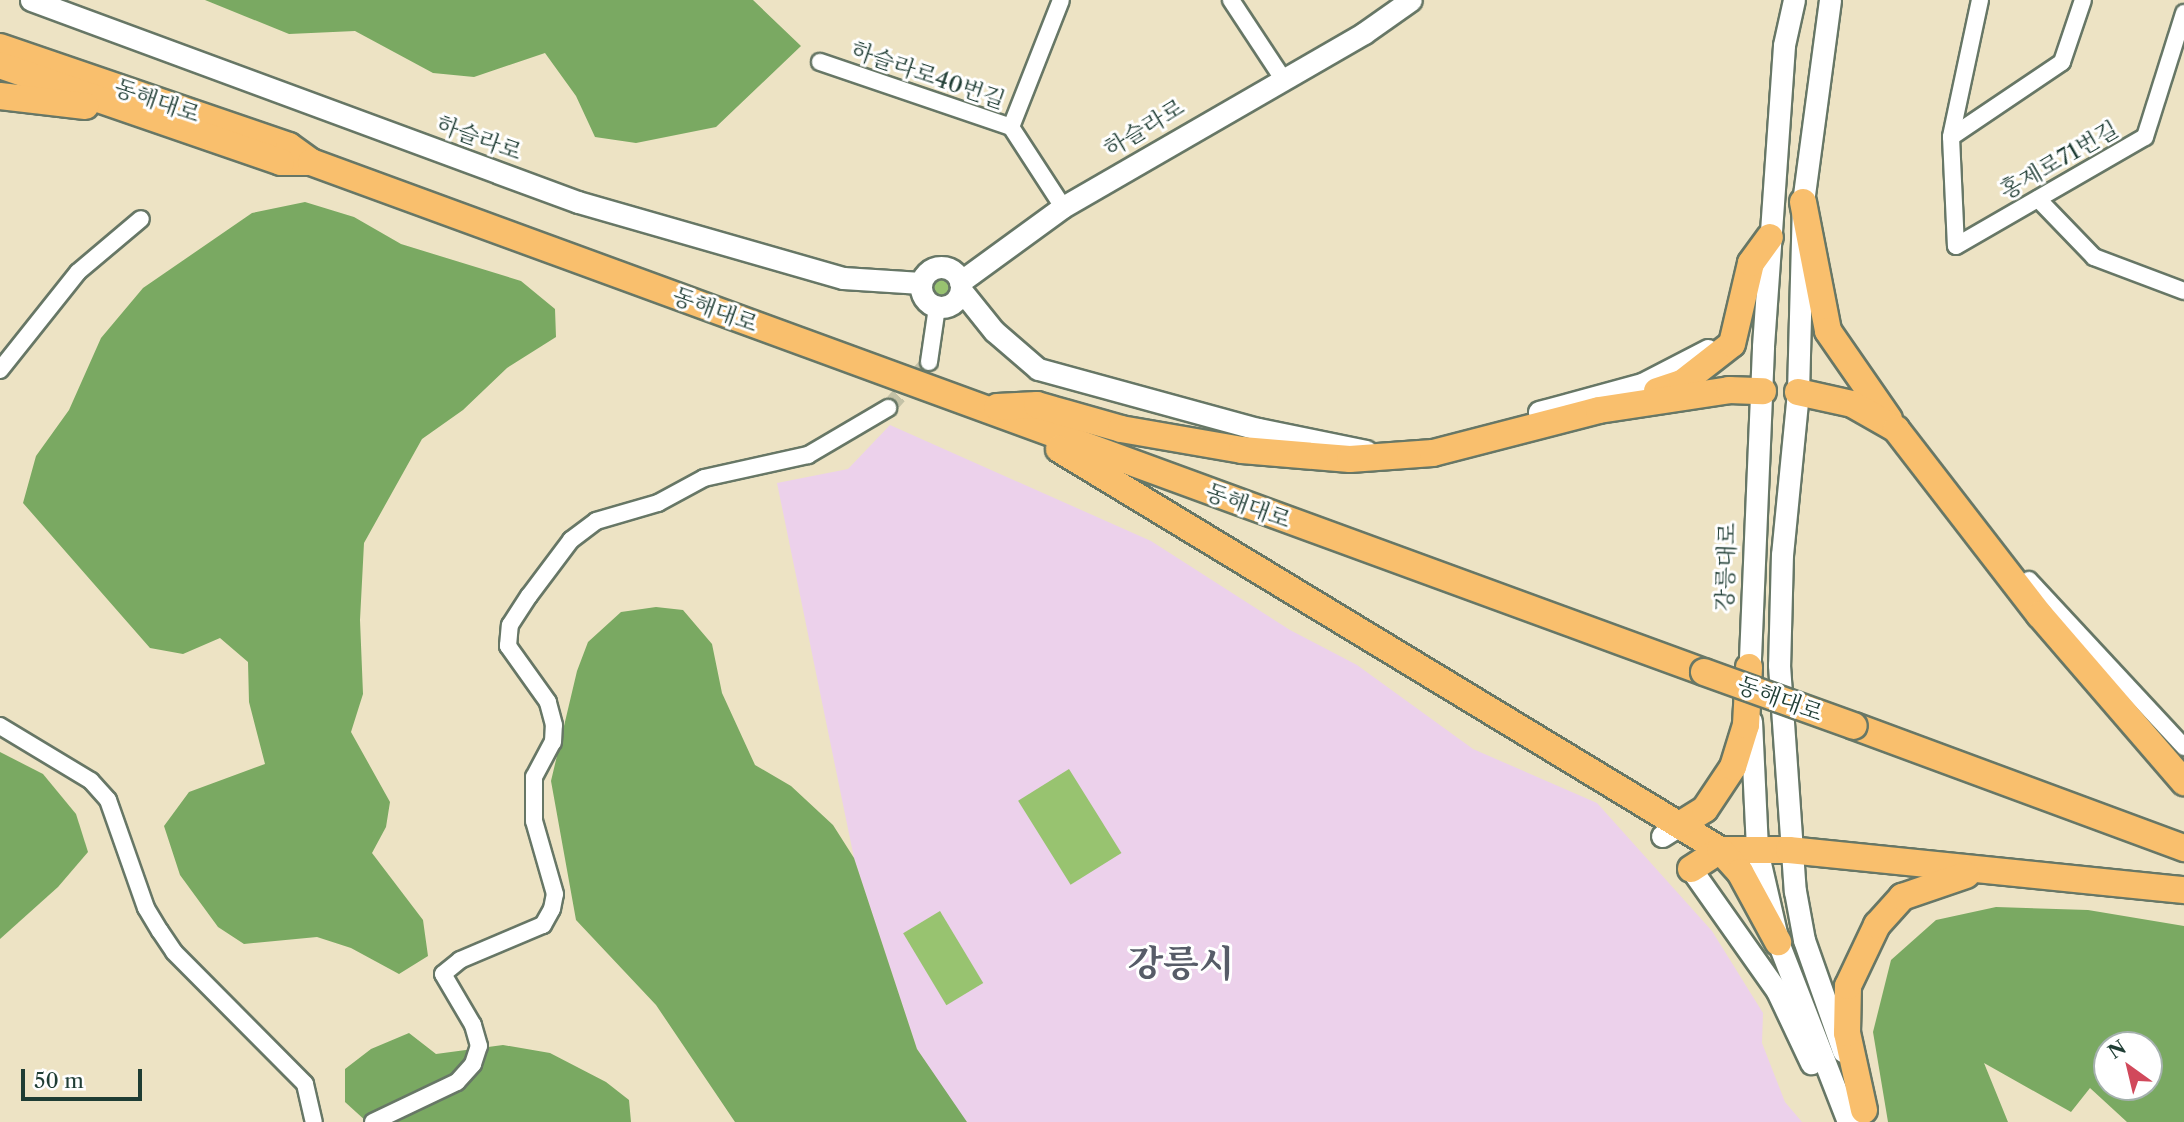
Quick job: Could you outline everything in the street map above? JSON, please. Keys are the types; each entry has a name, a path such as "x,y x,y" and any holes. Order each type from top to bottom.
{"main road":[{"name":"동해대로","path":"0,47 289,146 311,162 2184,848"},
{"name":"동해대로","path":"0,65 281,163 311,162"},
{"path":"0,96 135,112"},
{"path":"1803,202 1828,331 1837,345 1896,429 2040,615 2184,782"},
{"path":"988,408 1037,405 1121,429 1241,450 1350,459 1433,453 1599,410 1682,383 1732,344 1751,263 1770,237"},
{"path":"1599,410 1729,390 1763,391"},
{"path":"1798,392 1852,404 1896,429"},
{"path":"988,408 1166,510 1615,788 1671,830 1720,850 1789,850 2184,890"},
{"path":"1671,830 1705,809 1733,767 1746,725 1749,667"},
{"path":"1691,869 1720,850"},
{"path":"1720,850 1740,872 1778,942"},
{"path":"1857,1118 1847,1033 1848,986 1877,925 1902,897 1936,882 1990,870"}],"street":[{"name":"하슬라로","path":"31,0 578,202 843,278 921,283"},
{"path":"1011,128 1061,0"},
{"path":"1231,0 1283,79"},
{"name":"하슬라로","path":"960,286 1063,207 1364,33 1411,0"},
{"name":"강릉대로","path":"1794,0 1784,46 1770,237 1749,667 1757,850 1778,942 1857,1118"},
{"path":"1830,0 1803,202 1798,392 1782,554 1779,665 1789,850 1804,940 1857,1118"},
{"path":"1951,137 1980,0"},
{"path":"1951,137 2062,62 2083,0"},
{"name":"홍제로71번길","path":"1951,137 1955,247 2144,137 2184,13"},
{"name":"하슬라로40번길","path":"820,62 1011,128 1063,207"},
{"path":"2038,199 2094,257 2184,291"},
{"path":"0,370 78,272 141,219"},
{"path":"960,286 950,305 937,307 926,302 921,283 927,272 939,267 951,270 994,331 1038,369 1258,429 1373,453 1433,453"},
{"path":"929,362 937,307"},
{"path":"1395,451 1642,384 1735,335"},
{"path":"1837,345 2053,609 2184,747"},
{"path":"1763,391 1798,392"},
{"path":"373,1122 457,1082 473,1064 479,1046 473,1025 443,974 460,961 543,925 552,909 555,894 534,821 534,777 553,742 554,725 548,702 508,646 510,625 529,596 571,540 596,522 658,503 704,478 808,455 888,408"},
{"path":"0,726 91,781 108,800 146,908 160,931 174,952 305,1084 314,1122"},
{"path":"1691,869 1777,991 1818,1079 1857,1118"}],"shaded area":[{"path":"890,425 1151,541 1290,630 1357,665 1473,749 1597,803 1712,931 1763,1013 1762,1043 1785,1102 1802,1122 965,1122 917,1049 854,858 777,483 848,469"}],"green space":[{"path":"205,0 753,0 801,46 716,127 636,143 595,137 576,96 545,53 474,77 433,73 355,31 289,34"},
{"path":"305,202 354,217 401,244 521,281 555,309 556,337 507,368 463,410 422,439 364,543 360,620 363,694 351,732 390,802 386,827 372,853 423,920 428,956 399,974 351,948 317,937 244,944 218,927 180,875 164,826 189,792 265,764 249,702 248,662 220,638 183,654 150,648 23,503 36,456 69,410 101,338 143,288 252,213"},
{"path":"937,276 945,276 952,283 952,291 945,298 937,298 930,291 930,283"},
{"path":"656,607 683,610 712,644 722,693 755,765 791,786 833,825 854,858 917,1049 967,1122 735,1122 656,1005 576,920 551,781 577,671 588,642 621,612"},
{"path":"0,752 43,774 76,814 88,852 58,887 0,939"},
{"path":"1069,769 1121,853 1071,885 1018,801"},
{"path":"1996,907 2088,910 2184,926 2184,1122 2127,1122 2104,1101 2163,1101 2163,1031 2093,1031 2093,1091 2090,1088 2071,1112 1984,1063 2008,1122 1888,1122 1873,1032 1891,960 1936,920"},
{"path":"940,911 983,983 946,1005 903,933"},
{"path":"409,1033 436,1054 503,1045 550,1053 606,1082 629,1100 631,1122 367,1122 345,1102 345,1069 371,1049"}],"tunnel":[{"path":"888,408 929,362"}],"district":[{"name":"강릉시","path":"1181,963"}]}
